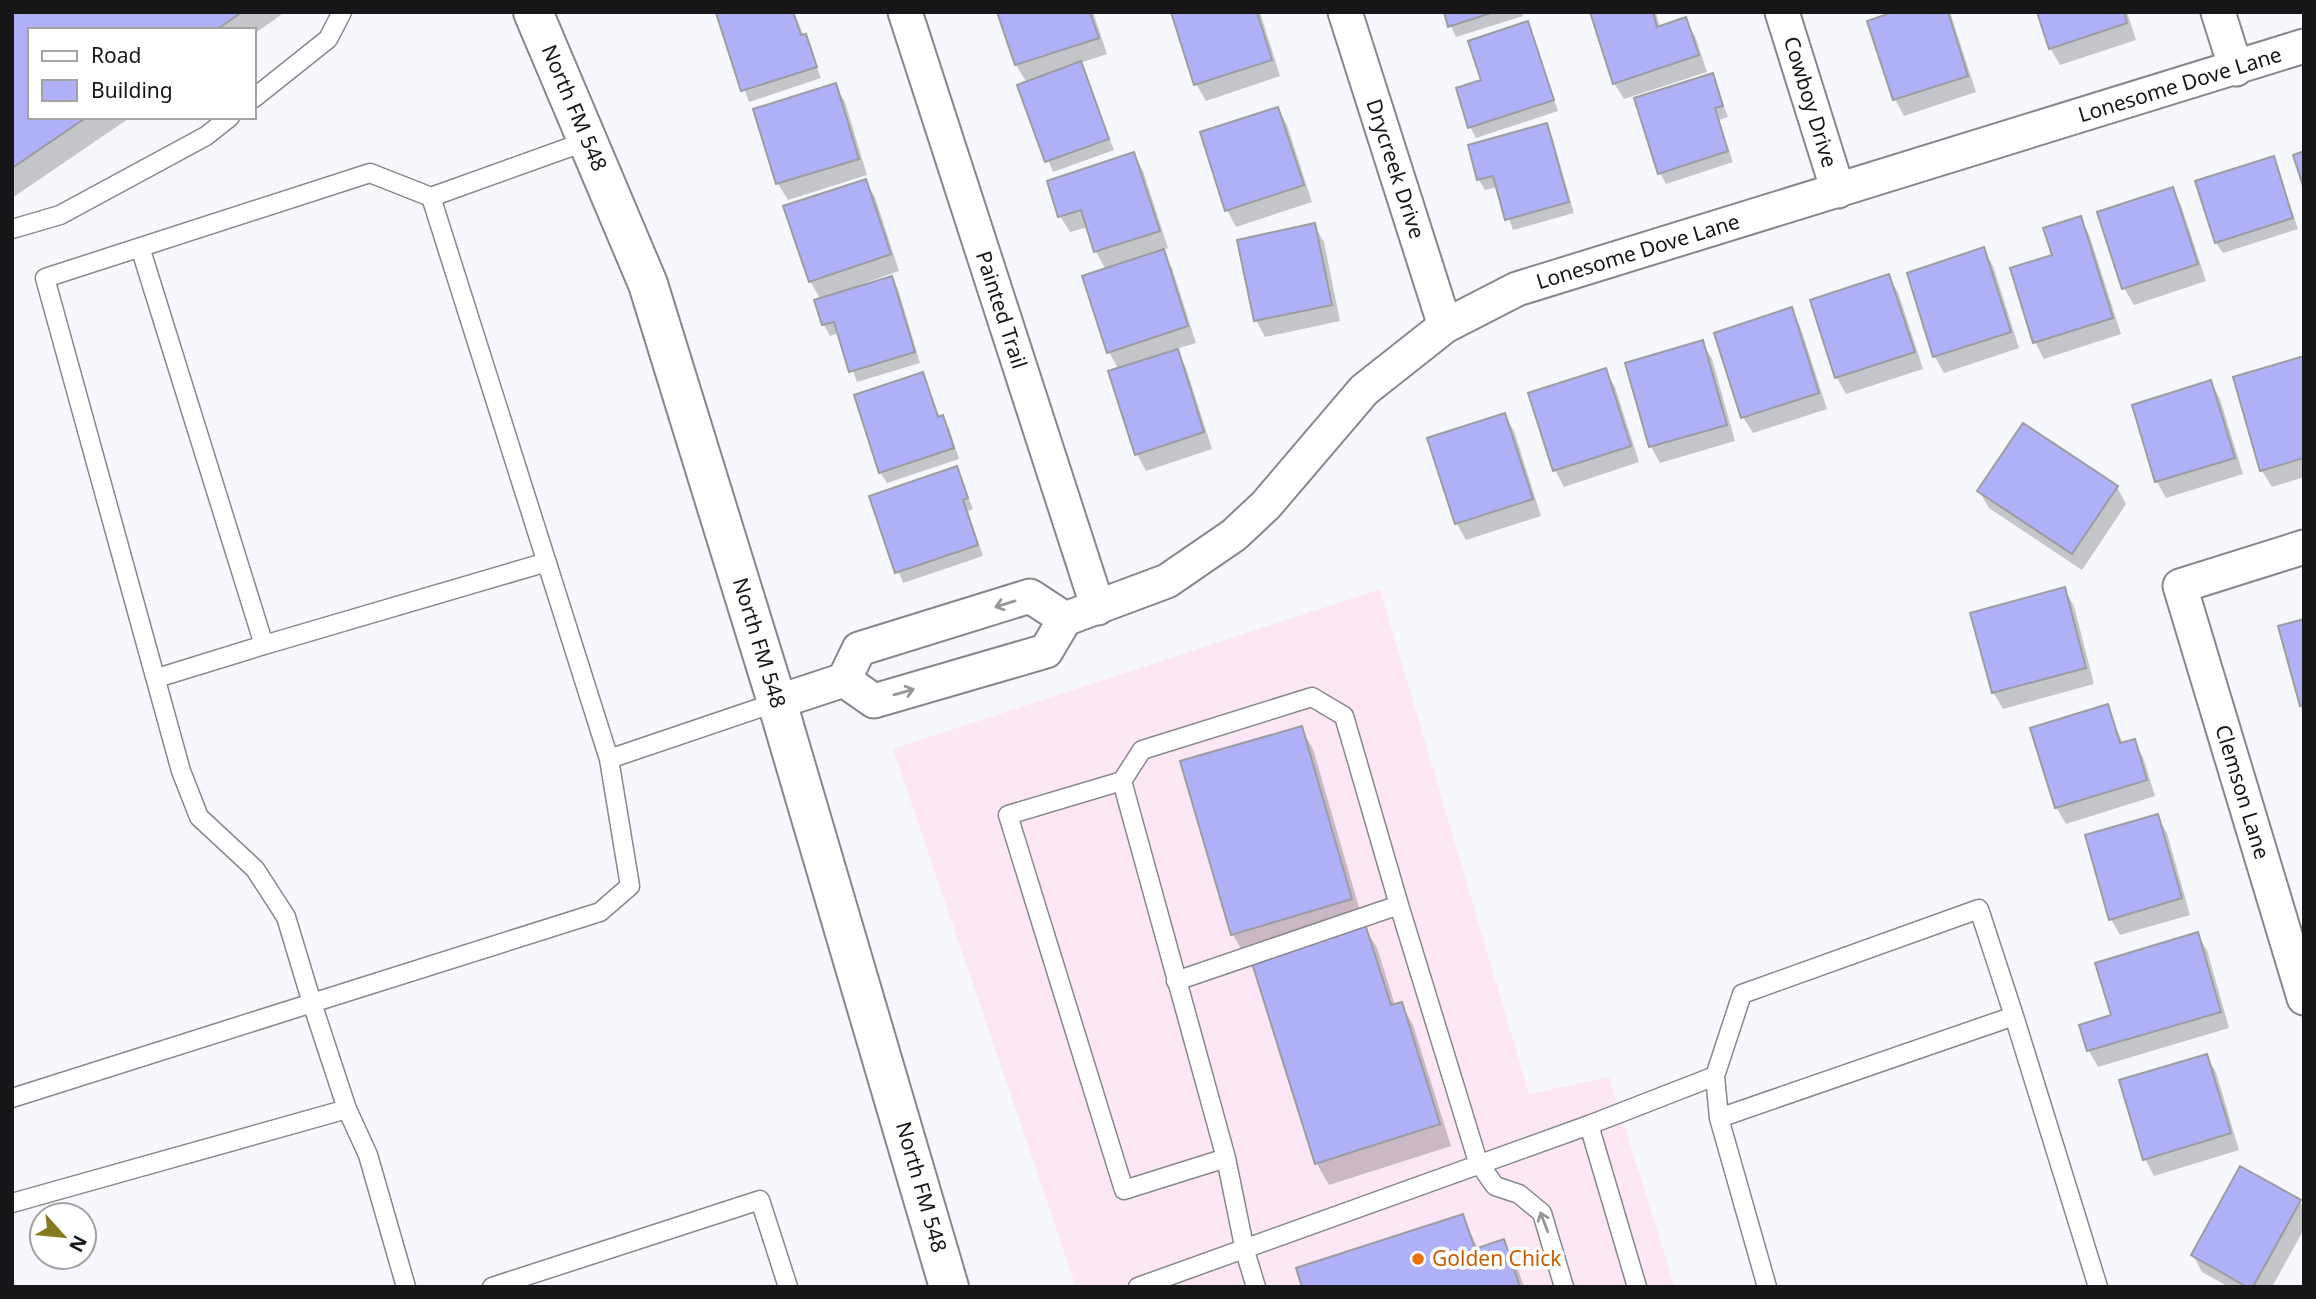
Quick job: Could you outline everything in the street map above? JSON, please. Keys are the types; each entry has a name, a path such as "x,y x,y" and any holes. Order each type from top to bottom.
{"main road":[{"name":"North FM 548","path":"533,12 648,284 777,702 949,1287"}],"street":[{"name":"Painted Trail","path":"905,12 1098,608"},
{"name":"Drycreek Drive","path":"1345,12 1446,326"},
{"name":"Cowboy Drive","path":"1782,12 1838,191"},
{"path":"2218,12 2235,69"},
{"name":"Lonesome Dove Lane","path":"1065,620 1167,581 1234,535 1296,471 1363,390 1446,326 1517,289 2304,46"},
{"name":"Clemson Lane","path":"2304,547 2180,586 2304,998"},
{"path":"777,702 844,680 859,649 1030,596 1065,620 1046,651 874,701 844,680"}],"lane":[{"path":"256,96 328,39 342,12"},
{"path":"12,229 60,215 206,136 227,119"},
{"path":"406,1287 368,1155 346,1109 286,918 255,869 199,817 181,771 45,278 370,173 431,197 587,141"},
{"path":"12,1098 600,912 630,886 609,759 431,197"},
{"path":"140,247 264,645"},
{"path":"157,678 547,562"},
{"path":"1226,1158 1124,1191 1008,815 1122,781 1142,750 1312,697 1345,716 1399,905 1478,1162 1495,1186 1519,1194 1542,1213 1564,1287"},
{"path":"609,759 777,702"},
{"path":"1122,781 1226,1158 1245,1251 1256,1287"},
{"path":"1176,981 1399,905"},
{"path":"1767,1287 1718,1118 1715,1076 1742,994 1979,909 2098,1287"},
{"path":"1718,1118 2014,1016"},
{"path":"1147,1285 1245,1251 1478,1162 1589,1125 1715,1076"},
{"path":"12,1203 346,1109"},
{"path":"1589,1125 1637,1287"},
{"path":"492,1287 547,1278 760,1200 788,1287"}],"shaded area":[{"path":"1380,589 1529,1094 1609,1077 1675,1287 1076,1287 893,749"}],"building":[{"path":"12,12 242,12 219,28 28,28 28,119 84,119 12,168"},
{"path":"793,12 801,35 806,34 817,67 741,91 716,13"},
{"path":"997,12 1090,12 1099,38 1015,65"},
{"path":"1171,12 1257,12 1272,60 1194,85"},
{"path":"1444,12 1494,12 1448,27"},
{"path":"1590,12 1653,12 1657,27 1686,17 1699,55 1613,84"},
{"path":"1893,12 1948,12 1968,76 1893,100 1867,21"},
{"path":"2037,12 2124,12 2127,23 2049,49"},
{"path":"1528,21 1554,100 1468,128 1456,88 1481,80 1468,41"},
{"path":"1081,61 1109,139 1045,162 1017,85"},
{"path":"1713,73 1723,106 1715,108 1728,151 1658,174 1634,98"},
{"path":"836,83 859,159 776,184 753,109"},
{"path":"1278,107 1304,185 1225,211 1200,132"},
{"path":"1547,123 1569,202 1505,220 1493,176 1477,180 1468,145"},
{"path":"2304,151 2304,189 2293,155"},
{"path":"1134,152 1160,231 1094,252 1081,210 1058,217 1047,181"},
{"path":"2274,156 2293,218 2215,243 2195,181"},
{"path":"866,179 891,254 809,282 783,206"},
{"path":"2173,187 2198,264 2122,289 2097,212"},
{"path":"2081,216 2113,318 2033,343 2010,268 2052,255 2043,228"},
{"path":"1315,223 1332,305 1254,321 1237,240"},
{"path":"1984,247 2011,332 1933,357 1907,273"},
{"path":"1164,249 1188,326 1107,353 1082,276"},
{"path":"1889,274 1915,352 1835,378 1810,300"},
{"path":"892,276 915,352 849,372 834,322 822,325 814,300"},
{"path":"1792,307 1819,393 1741,418 1714,333"},
{"path":"1703,340 1727,425 1649,447 1625,363"},
{"path":"1178,349 1204,432 1135,455 1108,371"},
{"path":"2304,356 2304,458 2260,471 2233,377"},
{"path":"1606,368 1631,446 1553,471 1528,393"},
{"path":"923,372 938,417 943,415 954,448 879,473 854,395"},
{"path":"2211,380 2235,458 2155,482 2132,405"},
{"path":"1505,413 1533,499 1455,524 1427,438"},
{"path":"2023,423 2118,486 2072,554 1977,491"},
{"path":"957,466 968,498 963,500 978,545 895,573 869,496"},
{"path":"2065,587 2086,668 1992,693 1970,613"},
{"path":"2304,619 2304,705 2300,706 2278,626"},
{"path":"2108,704 2120,743 2135,739 2147,780 2055,808 2030,728"},
{"path":"1302,726 1352,899 1231,935 1180,761"},
{"path":"2158,814 2182,898 2109,920 2085,835"},
{"path":"1365,924 1391,1005 1402,1002 1440,1124 1315,1164 1251,960"},
{"path":"2198,932 2221,1012 2087,1051 2079,1025 2111,1015 2095,963"},
{"path":"2207,1054 2231,1133 2143,1160 2119,1080"},
{"path":"2240,1166 2301,1200 2253,1287 2247,1287 2191,1255"},
{"name":"Golden Chick","path":"1463,1214 1475,1249 1504,1239 1520,1287 1302,1287 1296,1268"}],"place":[{"name":"Golden Chick","path":"1418,1259"}]}
